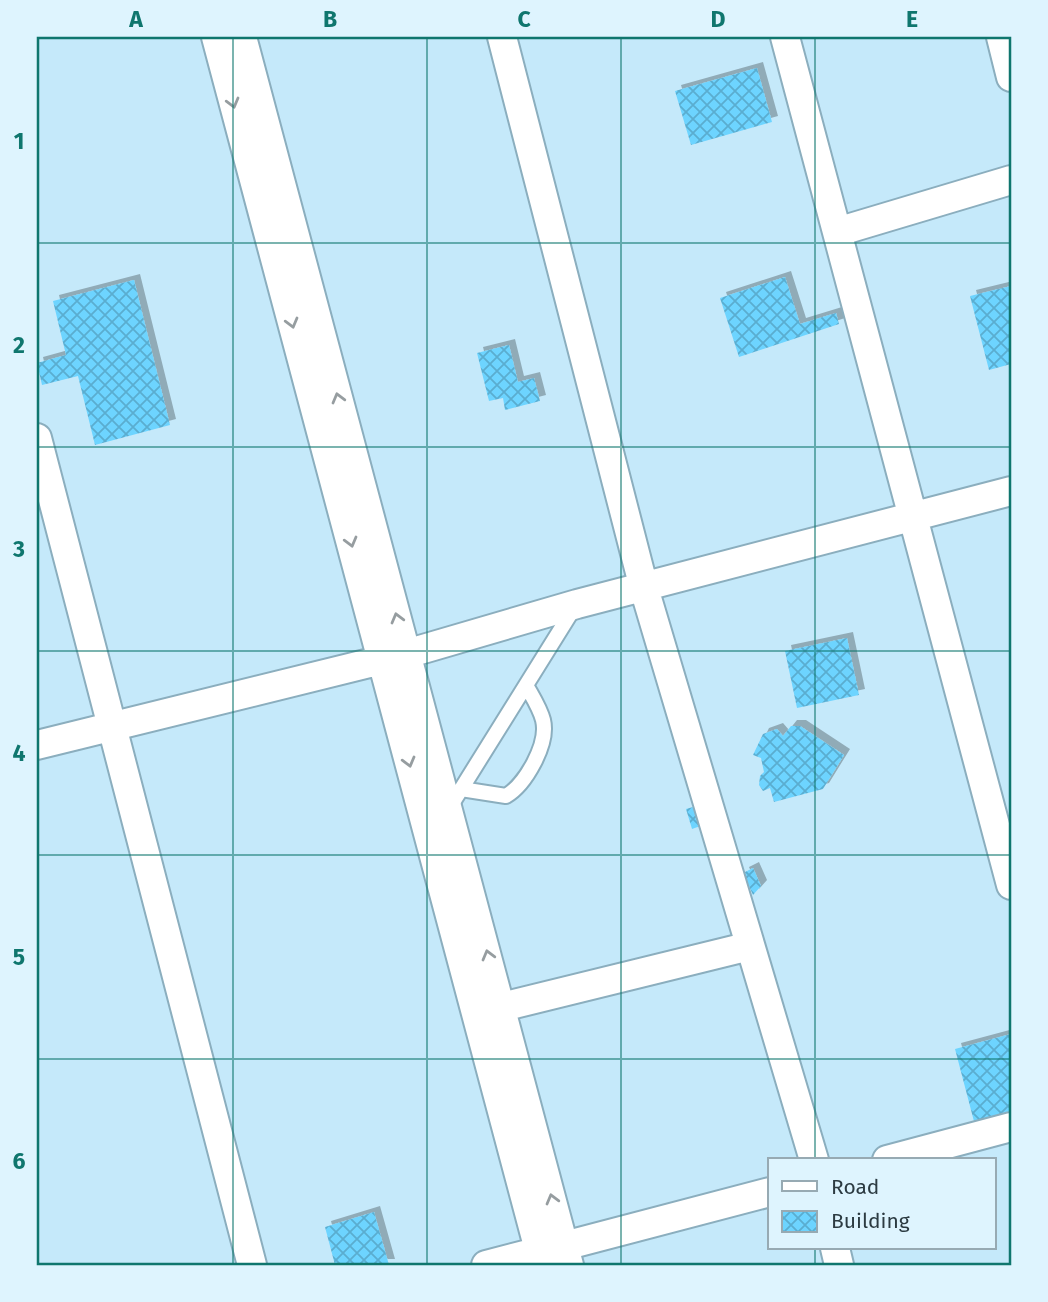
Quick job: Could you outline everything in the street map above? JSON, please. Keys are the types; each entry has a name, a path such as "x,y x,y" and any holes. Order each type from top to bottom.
{"street":[{"path":"216,37 394,657 554,1257"},
{"path":"242,37 394,657 455,798 554,1257"},
{"path":"502,37 644,587 813,1158"},
{"path":"785,37 912,518 1000,793 1011,885"},
{"path":"1001,37 1011,77"},
{"path":"837,232 1011,180"},
{"path":"37,438 252,1265"},
{"path":"37,745 112,724 394,657 577,604 1011,491"},
{"path":"502,1007 750,946"},
{"path":"895,1158 1011,1127"},
{"path":"486,1265 554,1257 768,1193"}],"lane":[{"path":"455,798 577,604"},
{"path":"455,798 506,796 517,789 545,733 543,719 526,685"}],"building":[{"path":"757,68 772,122 691,145 675,91"},
{"path":"785,277 800,324 836,313 839,324 739,357 720,298"},
{"path":"134,280 170,425 95,445 78,376 42,385 37,363 66,355 53,301"},
{"path":"1011,286 1011,364 989,370 970,296"},
{"path":"509,345 518,382 534,378 540,401 505,410 503,398 489,401 477,353"},
{"path":"847,638 859,695 797,708 785,651"},
{"path":"791,726 800,726 844,755 823,789 774,802 770,788 763,791 759,785 760,776 764,772 761,758 753,755 763,734 777,729 783,736"},
{"path":"700,805 706,824 692,829 686,809"},
{"path":"753,868 761,886 753,895 743,873"},
{"path":"1011,1034 1011,1119 976,1129 955,1049"},
{"path":"374,1212 389,1265 335,1265 325,1227"}]}
